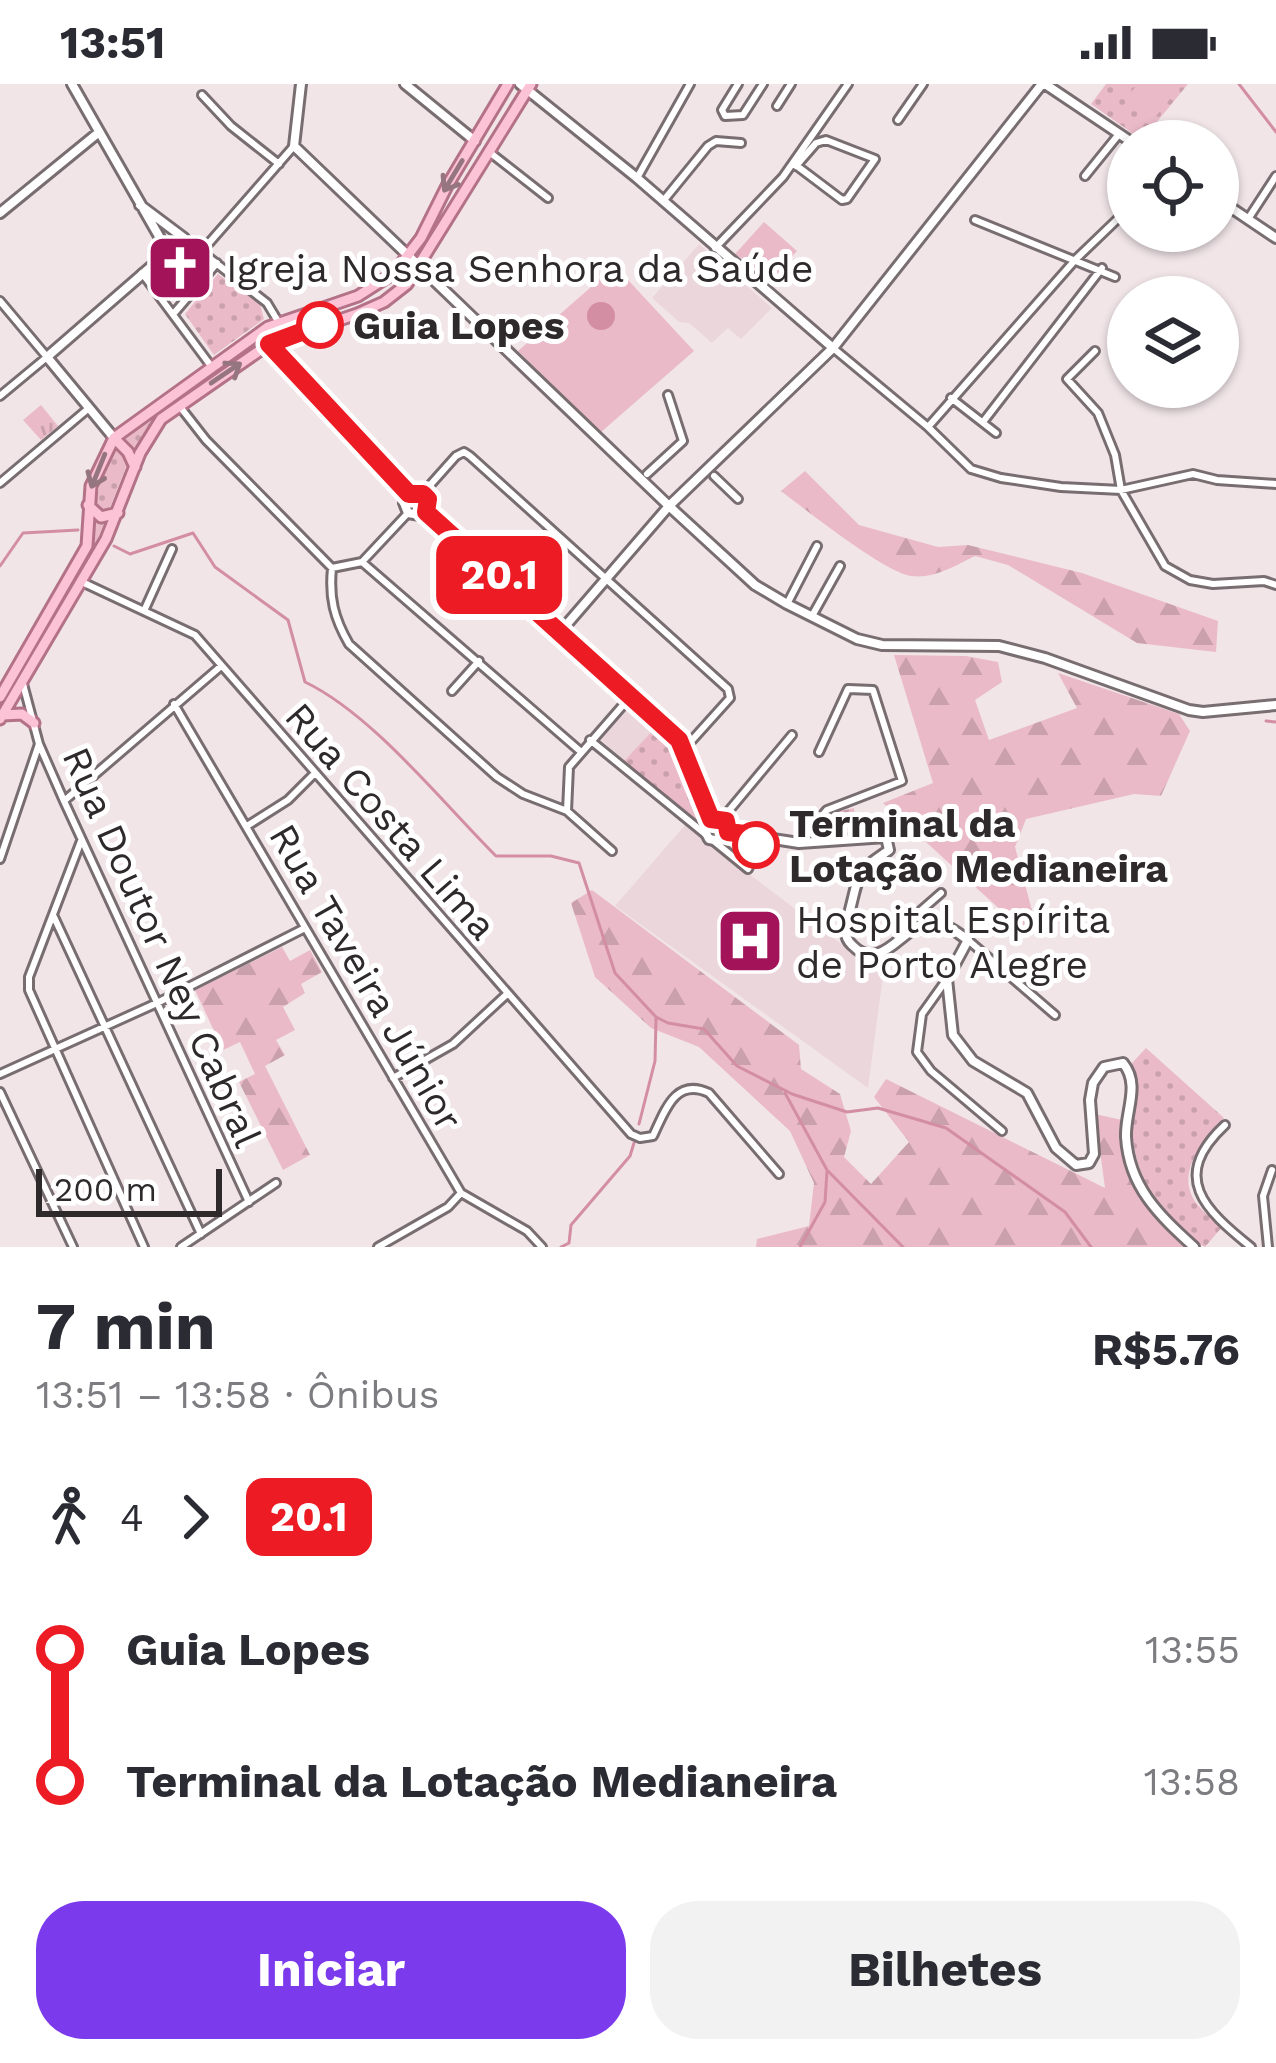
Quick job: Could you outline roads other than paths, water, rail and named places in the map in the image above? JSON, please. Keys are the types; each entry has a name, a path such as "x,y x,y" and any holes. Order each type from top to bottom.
{"main road":[{"path":"0,697 87,546 88,505 96,469 114,438 211,366 279,323 358,296 408,258 508,84"},
{"path":"1,717 82,582 118,513 151,430 178,405 269,344 384,302 420,269 526,86"},
{"path":"114,438 135,467"},
{"path":"88,505 101,517 118,513"},
{"path":"25,678 26,654"},
{"path":"1,717 33,717"}],"street":[{"path":"72,84 168,252"},
{"path":"202,251 294,146 302,84"},
{"path":"405,84 475,141"},
{"path":"637,178 690,84"},
{"path":"738,84 722,110 725,116 743,115 763,84"},
{"path":"777,106 791,84"},
{"path":"795,165 848,84"},
{"path":"898,120 923,84"},
{"path":"561,631 669,506 833,348 1044,84 1107,126"},
{"path":"526,86 928,427 971,469 1014,482 1120,490 1193,474 1276,484"},
{"path":"202,95 231,126 279,164"},
{"path":"0,213 98,133"},
{"path":"715,248 816,143 826,140 875,159 848,199 842,200 795,165"},
{"path":"663,201 708,146 716,141 740,143"},
{"path":"294,146 669,506 755,585 788,604 856,639 882,645 999,646 1203,712 1276,704"},
{"path":"1085,176 1107,149"},
{"path":"488,151 548,198"},
{"path":"1248,219 1276,176"},
{"path":"140,205 267,303 279,323"},
{"path":"1239,213 1276,238"},
{"path":"975,220 1114,276"},
{"path":"928,427 1107,229"},
{"path":"0,396 184,238"},
{"path":"175,312 217,263"},
{"path":"983,422 1102,268"},
{"path":"142,273 211,366"},
{"path":"0,301 114,438"},
{"path":"269,344 409,494 428,499 426,512"},
{"path":"1095,351 1066,380 1097,413 1114,455 1120,490 1165,566 1213,584 1264,581 1276,585"},
{"path":"647,474 682,441 668,395"},
{"path":"951,398 996,433"},
{"path":"178,405 206,440 332,568 334,620 349,644 497,777 567,811 612,851"},
{"path":"0,483 89,408"},
{"path":"423,494 464,452 730,693 685,748"},
{"path":"714,476 738,499"},
{"path":"408,513 404,503 409,494"},
{"path":"408,513 426,512"},
{"path":"426,512 685,748 711,819"},
{"path":"332,568 362,562 408,513"},
{"path":"788,604 817,546"},
{"path":"144,611 172,549"},
{"path":"362,562 580,751"},
{"path":"812,616 840,566"},
{"name":"Rua Costa Lima","path":"82,582 195,635 631,1134 653,1136 667,1103 686,1088 696,1087 709,1093 779,1174"},
{"path":"452,691 479,661"},
{"path":"64,801 220,666"},
{"name":"Rua Doutor Ney Cabral","path":"25,678 39,744 249,1202"},
{"path":"799,843 827,810 902,782 873,690 848,689 819,752"},
{"path":"567,811 566,775 580,751 632,696"},
{"name":"Rua Taveira Júnior","path":"174,704 461,1193 527,1231 542,1247"},
{"path":"722,819 792,735"},
{"path":"590,740 748,869 756,854 753,835"},
{"path":"0,859 39,744"},
{"path":"246,826 288,800 314,774"},
{"path":"0,812 14,819"},
{"path":"711,819 722,819"},
{"path":"709,839 704,829 711,819"},
{"path":"722,819 728,832"},
{"path":"709,839 721,841 728,832"},
{"path":"728,832 799,843 886,837 889,850 868,862 859,874 846,936 854,947 877,954 896,945 917,914 941,893"},
{"path":"81,840 28,977 28,990 144,1247"},
{"path":"54,917 201,1234"},
{"path":"908,932 931,922 943,924 1055,1015"},
{"path":"0,1074 157,1003 305,928"},
{"path":"968,940 922,1014 917,1052 1001,1131"},
{"path":"947,979 953,1035 973,1061 1027,1093 1056,1148 1076,1165 1089,1163 1094,1154 1093,1083 1114,1062 1129,1069 1133,1088 1126,1140 1137,1182 1150,1207 1194,1247"},
{"path":"393,1078 452,1044 507,994"},
{"path":"0,1092 73,1247"},
{"path":"1225,1125 1208,1141 1198,1163 1198,1187 1204,1207 1252,1247"},
{"path":"1268,1247 1263,1196 1272,1170"},
{"path":"181,1247 276,1183"},
{"path":"378,1247 448,1207 461,1193"}],"waterway":[{"path":"1239,84 1276,132"},
{"path":"0,566 23,533 78,530"},
{"path":"114,546 130,554 193,533 215,567 288,620 305,682 381,737 496,856 551,856 579,863 615,973 656,1017 704,1029 737,1066 792,1094 847,1112 878,1108 946,1128 1065,1212 1091,1247"},
{"path":"1266,721 1276,722"},
{"path":"639,1124 655,1061 656,1019"},
{"path":"785,1093 827,1170 903,1247"},
{"path":"561,1247 569,1243 571,1225 630,1156 634,1143"},
{"path":"800,1247 825,1202 827,1171"}],"place":[{"name":"Igreja Nossa Senhora da Saúde","path":"180,268"},
{"name":"Guia Lopes","path":"320,325"},
{"name":"Terminal da Lotação Medianeira","path":"756,845"},
{"name":"Hospital Espírita de Porto Alegre","path":"750,941"}]}
